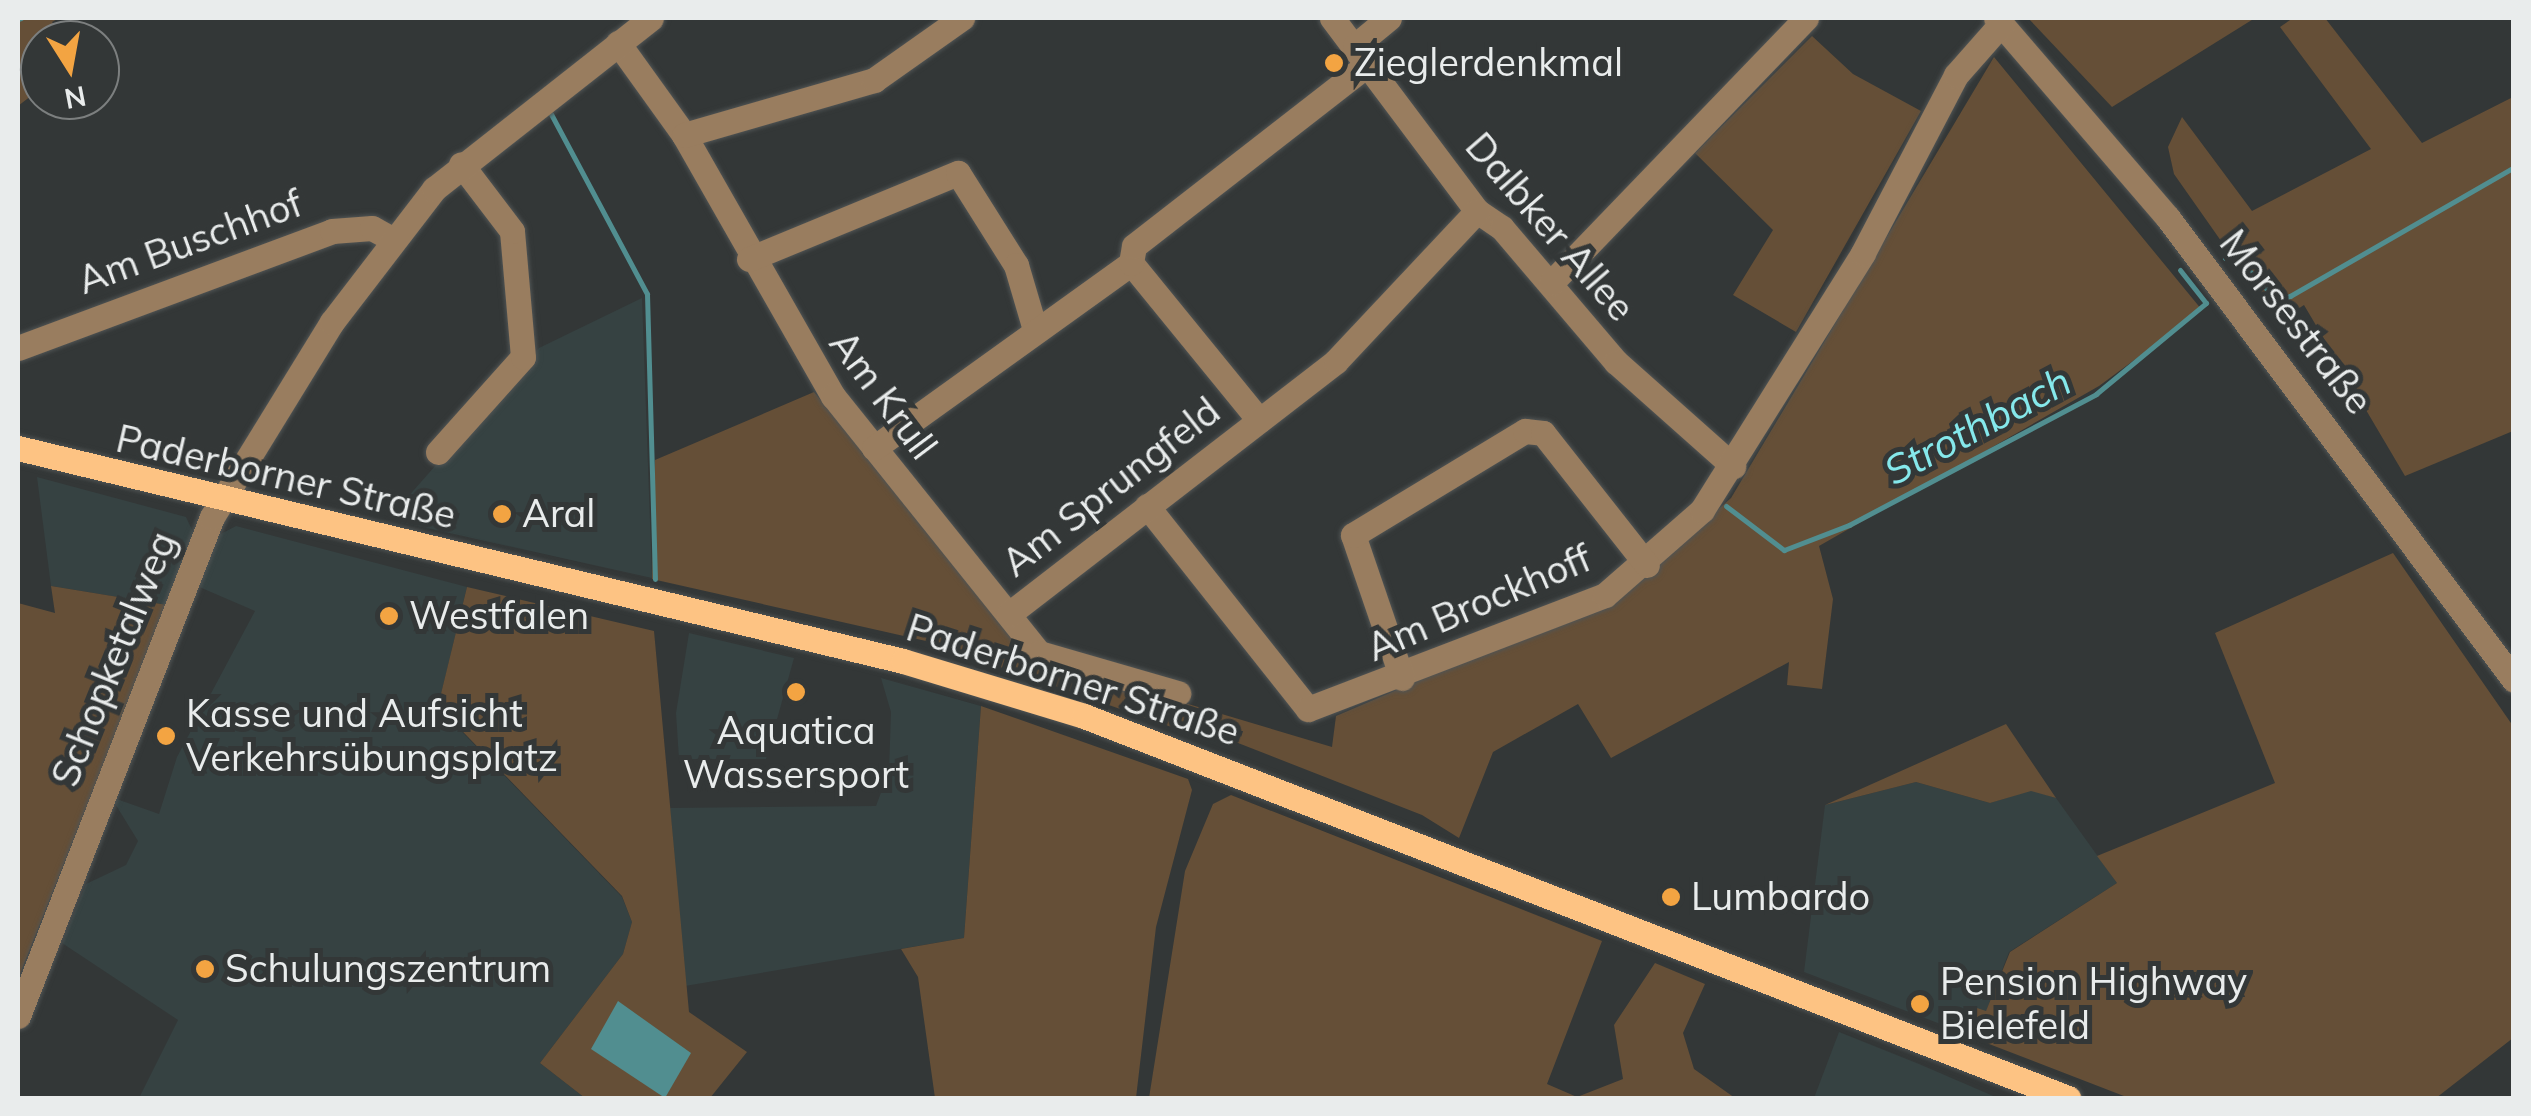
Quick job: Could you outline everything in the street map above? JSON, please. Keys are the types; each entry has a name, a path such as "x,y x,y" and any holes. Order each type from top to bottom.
{"main road":[{"name":"Paderborner Straße","path":"18,448 224,502 903,661 1084,716 2068,1098"}],"street":[{"name":"Schopketalweg","path":"18,1016 124,730 224,502 390,238 461,164 651,18"},
{"path":"684,135 874,80 962,18"},
{"name":"Dalbker Allee","path":"1332,18 1476,210 1552,283 1616,362 1732,466"},
{"path":"874,448 1034,326 1132,263 1134,246 1362,54 1389,18"},
{"path":"1552,283 1806,18"},
{"name":"Am Brockhoff","path":"1147,506 1302,706 1322,710 1563,615 1647,565 1732,466 1863,253 1956,75 1998,21"},
{"name":"Morsestraße","path":"1998,21 2168,218 2514,680"},
{"name":"Am Krull","path":"618,43 684,135 750,259 874,448 1039,653 1178,693"},
{"path":"438,452 524,357 512,231 461,164"},
{"path":"750,259 958,173 1016,265 1034,326"},
{"name":"Am Sprungfeld","path":"1009,614 1370,329 1476,210"},
{"name":"Am Buschhof","path":"18,348 332,231 372,228 390,238"},
{"name":"Am Sprungfeld","path":"1132,263 1259,420"},
{"path":"1402,678 1353,535 1526,431 1543,433 1647,565"}],"shaded area":[{"path":"18,18 59,18 20,20 18,106"},
{"path":"2028,18 2255,18 2112,107"},
{"path":"2293,18 2325,18 2422,143 2513,97 2513,431 2405,476 2304,305 2278,322 2174,174 2168,147 2182,117 2252,211 2371,149 2280,27"},
{"path":"1812,36 1853,74 1921,111 1796,332 1733,295 1773,230 1695,153"},
{"path":"1994,57 2202,310 2099,386 1819,546 1833,599 1822,689 1787,685 1789,662 1611,758 1578,704 1493,752 1459,838 1422,815 1215,734 1183,731 926,641 652,579 655,460 814,392 1034,658 1332,747 1336,716 1625,592 1731,498"},
{"path":"642,298 652,578 400,522 406,499 539,348"},
{"path":"37,477 186,517 193,532 167,605 51,586"},
{"path":"236,526 467,587 438,707 622,897 632,922 623,954 540,1063 585,1098 139,1098 178,1020 62,943 86,884 126,865 138,841 111,797 159,814 177,757 255,611 197,586 219,535"},
{"path":"2393,553 2513,726 2513,1038 2436,1098 2129,1098 1963,1034 1974,1007 1986,1011 2010,952 2117,883 2097,856 2275,783 2215,633"},
{"path":"51,586 167,605 18,979 18,603 55,613"},
{"path":"467,587 654,631 689,1012 747,1052 710,1098 585,1098 540,1063 623,954 632,922 622,896 438,706"},
{"path":"689,633 794,658 766,759 679,759 676,713"},
{"path":"881,678 981,706 964,938 685,986 670,808 876,806 889,771 891,712"},
{"path":"981,706 1188,779 1192,790 1156,927 1136,1098 935,1098 918,977 901,949 964,938"},
{"path":"2006,724 2056,798 2031,791 1990,803 1916,782 1825,805"},
{"path":"1916,782 1990,803 2031,790 2056,798 2117,883 2009,952 1986,1012 1974,1008 1964,1033 1804,972 1825,805"},
{"path":"1231,795 1602,941 1547,1084 1577,1097 1623,1079 1614,1025 1655,963 1705,984 1683,1033 1694,1069 1735,1098 1149,1098 1185,871 1213,804"},
{"path":"1839,1032 1919,1064 1998,1098 1814,1098"}],"water":[{"path":"618,1001 691,1053 665,1098 591,1049"}],"waterway":[{"path":"551,114 647,294 655,579"},
{"name":"Strothbach","path":"2225,258 2228,248 2277,300 2290,296 2514,167"},
{"name":"Strothbach","path":"1726,506 1784,550 1849,525 2096,394 2206,303 2180,270"}],"place":[{"name":"Zieglerdenkmal","path":"1334,63"},
{"name":"Aral","path":"502,514"},
{"name":"Westfalen","path":"389,616"},
{"name":"Aquatica Wassersport","path":"796,692"},
{"name":"Kasse und Aufsicht Verkehrsübungsplatz","path":"166,736"},
{"name":"Lumbardo","path":"1671,897"},
{"name":"Schulungszentrum","path":"205,969"},
{"name":"Pension Highway Bielefeld","path":"1920,1004"}]}
